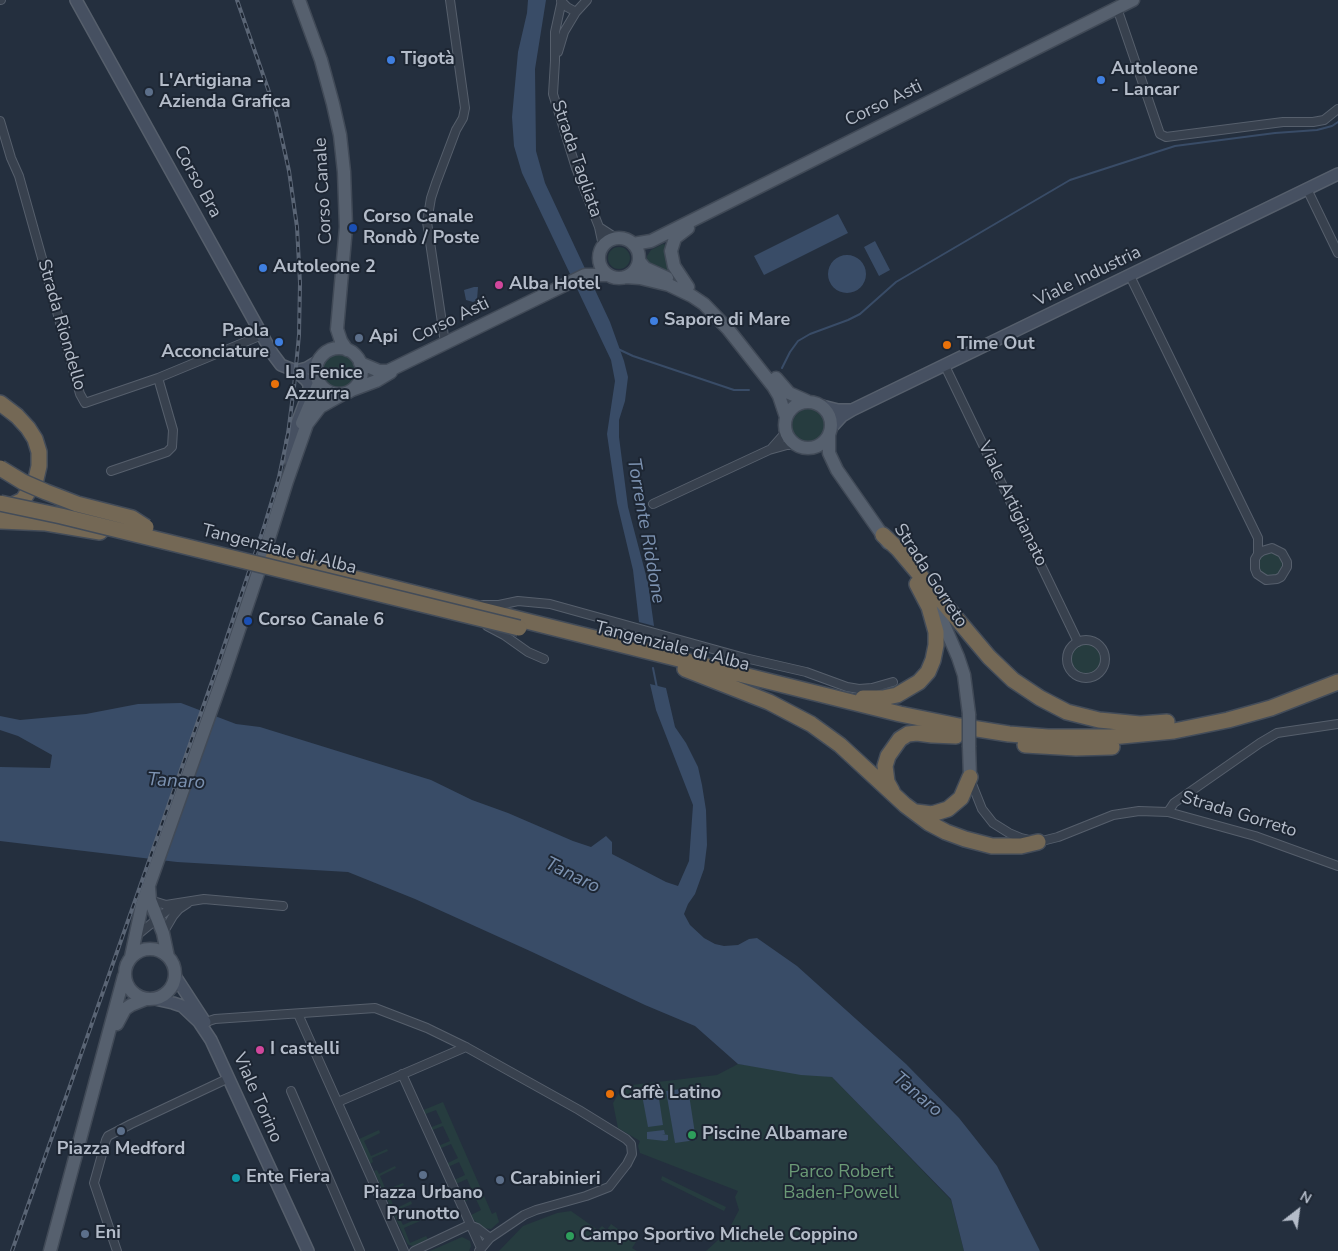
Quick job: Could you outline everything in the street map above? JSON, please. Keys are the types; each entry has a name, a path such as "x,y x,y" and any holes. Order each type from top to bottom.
{"highway":[{"path":"0,403 17,416 35,439 39,452 40,466 36,479 23,500 11,507 0,510"},
{"path":"0,468 23,482 77,504 132,518 145,532 127,537 46,522 0,521"},
{"name":"Tangenziale di Alba","path":"0,495 520,624 760,678 900,714 1008,734 1048,737 1111,737 1174,731 1228,720 1298,698 1338,682"},
{"name":"Tangenziale di Alba","path":"0,503 145,532"},
{"path":"883,535 898,549 989,657 1013,680 1040,698 1067,712 1098,720 1140,724 1189,720 1298,698"},
{"path":"760,678 822,688 865,698 883,698 897,695 910,689 928,672 936,646 936,632 929,607 917,584"},
{"name":"Tangenziale di Alba","path":"520,624 898,724 956,736 1047,748 1145,745 1174,741 1234,729 1276,717 1338,693"},
{"path":"686,669 769,702 811,724 840,745 895,797 946,832 992,846 1021,846 1038,842"},
{"path":"895,797 887,782 885,766 888,756 900,739 908,734 916,733 956,736"},
{"path":"916,812 932,814 948,809 961,798 970,777"}],"main road":[{"name":"Corso Canale","path":"299,0 320,60 340,135 344,172 346,227 337,329 341,341 347,350"},
{"name":"Corso Asti","path":"651,241 1133,0"},
{"path":"688,287 672,260 671,251 675,238 693,226 788,179 803,164"},
{"path":"616,238 628,240 636,247 639,259 645,268 688,287 730,321 762,359 783,388 796,397 822,406 830,416 830,431 820,445 801,446 792,441 786,432 786,417 779,396 773,386 728,329 704,304 692,296 669,284 640,278 619,278 608,274 584,275 611,240 616,238"},
{"path":"633,244 651,241"},
{"path":"625,277 634,271 639,259 651,241"},
{"path":"601,251 601,267 608,274"},
{"name":"Corso Asti","path":"360,363 378,371 388,371 584,275"},
{"name":"Corso Canale","path":"326,352 340,296"},
{"path":"50,1251 125,969 131,957 142,905 224,674 307,424 320,407 348,392 361,378 360,363 355,355 347,350 336,348 326,352 317,362 316,373 319,383 332,393 348,392"},
{"name":"Corso Asti","path":"348,392 376,381 413,359"},
{"path":"287,481 302,422 319,383"},
{"path":"786,417 794,406 807,401"},
{"name":"Strada Gorreto","path":"830,431 829,453 837,470 941,618 951,639 964,675 969,714 970,777"},
{"name":"Strada Gorreto","path":"801,446 816,452 837,470"},
{"path":"91,1097 104,1068 117,1022 122,1012 131,1005 164,996 170,990 175,976 175,969 168,957 158,917 150,900 151,879"},
{"path":"131,957 136,953 149,949 157,950 168,957"},
{"path":"124,976 126,984 133,993 150,999"}],"street":[{"name":"Corso Bra","path":"76,0 262,335 281,366 296,371 306,380 309,389 291,443 291,462"},
{"path":"445,344 427,222 431,198 456,130 463,118 465,108 450,0"},
{"name":"Strada Tagliata","path":"562,0 568,8 579,6"},
{"name":"Strada Tagliata","path":"562,0 555,32 556,61 553,94 576,168 600,227 601,251"},
{"name":"Strada Tagliata","path":"556,61 564,32 579,6 587,0"},
{"path":"1117,8 1160,134 1166,137 1283,122 1313,122 1324,120 1338,109"},
{"name":"Strada Riondello","path":"0,121 12,163 19,176 80,394 85,403 158,378 262,335"},
{"name":"Viale Industria","path":"830,431 842,416 852,410 1338,174"},
{"path":"1307,189 1338,253"},
{"name":"Strada Tagliata","path":"600,227 616,238"},
{"path":"1130,276 1258,538 1258,554 1254,564 1257,574 1266,580 1277,579 1285,572 1287,562 1282,552 1272,548 1258,538"},
{"path":"296,371 317,362"},
{"name":"Viale Artigianato","path":"945,366 1078,642"},
{"path":"111,471 167,452 172,447 172,430 158,378"},
{"path":"822,406 838,410 852,410"},
{"path":"769,450 786,432"},
{"path":"653,504 769,450 787,445 801,446"},
{"path":"1258,554 1262,550 1272,548"},
{"path":"265,552 486,605 518,601 550,604 745,658 806,672 847,687 859,689 872,688 893,682"},
{"path":"259,570 491,627 528,652 544,659"},
{"path":"1090,641 1101,647 1104,652 1106,659 1102,670 1092,678 1079,677 1070,669 1068,663 1069,651 1078,642 1090,641"},
{"path":"1168,812 1174,804 1260,743 1278,733 1338,724"},
{"name":"Strada Gorreto","path":"970,777 982,809 993,822 1009,833 1021,838 1038,842 1058,837 1113,815 1139,811 1168,812 1255,836 1338,866"},
{"path":"150,900 160,904 174,905 204,899 284,906"},
{"path":"163,933 179,909 194,900"},
{"path":"135,937 174,905"},
{"name":"Viale Torino","path":"175,976 206,1022 211,1040"},
{"name":"Viale Torino","path":"150,999 182,1006 199,1022 211,1040 308,1251"},
{"path":"206,1022 215,1019 375,1008 427,1028 466,1047 579,1110 631,1144 632,1154 627,1164 609,1187 524,1215 484,1246"},
{"path":"298,1014 404,1251"},
{"path":"338,1102 466,1047"},
{"path":"402,1074 469,1224 484,1246"},
{"path":"117,1251 94,1184 108,1136 229,1078"},
{"path":"291,1091 360,1251"},
{"path":"469,1224 477,1228 484,1246"},
{"path":"414,1251 469,1224"}],"green space":[{"path":"663,244 669,246 677,278 655,270 647,261 647,256 651,250"},
{"path":"619,247 627,250 630,258 627,266 619,269 611,266 608,258 611,250"},
{"path":"339,352 352,358 358,371 352,384 339,390 326,384 320,371 326,358"},
{"path":"809,409 816,410 821,414 825,419 825,433 821,438 816,442 809,443 802,442 797,438 793,433 792,426 793,419 797,414 802,410"},
{"path":"1270,552 1275,553 1281,559 1281,569 1275,575 1270,576 1265,575 1259,569 1258,564 1259,559 1265,553"},
{"path":"1087,643 1099,648 1104,660 1099,672 1087,677 1075,672 1070,660 1075,648"},
{"name":"Parco Robert Baden-Powell","path":"738,1064 832,1077 951,1200 964,1251 706,1251 728,1231 739,1210 735,1197 738,1191 640,1153 638,1146 640,1141 618,1128 613,1103 623,1086 717,1075"},
{"path":"443,1102 492,1214 496,1212 499,1222 491,1229 483,1228 469,1216 481,1210 475,1197 463,1202 461,1199 473,1193 467,1179 456,1184 454,1180 465,1175 459,1162 448,1167 446,1164 458,1158 451,1144 439,1149 438,1146 450,1141 443,1126 430,1131 429,1128 442,1123 436,1110 423,1115 421,1111"},
{"path":"379,1130 380,1133 364,1141 371,1156 387,1149 388,1151 372,1158 373,1162 370,1164 359,1139"},
{"path":"395,1166 396,1168 380,1176 386,1190 403,1183 404,1185 388,1193 395,1209 411,1201 412,1204 396,1211 403,1225 419,1218 420,1221 404,1228 410,1243 426,1236 428,1239 413,1246 407,1243 374,1171 377,1170 379,1174"},
{"path":"662,1176 726,1207 724,1211 661,1180"},
{"name":"Campo Sportivo Michele Coppino","path":"571,1211 598,1230 602,1226 607,1230 611,1224 636,1242 632,1248 637,1251 499,1251 523,1226 557,1213"},
{"path":"462,1237 470,1241 469,1251 430,1251"}],"water":[{"path":"528,0 546,0 535,69 536,151 545,183 610,322 628,377 625,401 619,420 619,437 628,507 648,583 654,626 639,622 633,570 617,503 607,434 615,381 611,360 522,173 514,146 512,117 518,52"},
{"path":"838,214 848,233 764,275 754,256"},
{"path":"875,241 890,270 879,276 864,247"},
{"path":"847,255 860,261 866,274 860,287 847,293 834,287 828,274 834,261"},
{"path":"478,287 477,300 473,302 466,300 464,290"},
{"name":"Tanaro","path":"650,684 666,688 675,727 686,743 698,767 702,785 706,810 707,845 704,869 695,894 684,914 690,925 704,938 724,946 738,945 749,939 757,938 797,966 906,1064 959,1118 997,1166 1040,1251 964,1251 951,1199 832,1077 801,1075 738,1064 695,1026 645,1005 415,899 348,872 177,862 0,841 0,767 50,768 52,755 18,736 0,730 0,716 20,720 86,714 138,704 181,703 236,724 260,727 431,780 472,800 591,847 606,836 612,842 612,854 666,882 678,886 689,861 693,805 656,710"},
{"path":"688,1088 696,1140 675,1143 666,1091"},
{"path":"658,1092 663,1125 648,1127 642,1095"},
{"path":"664,1130 665,1134 662,1134 668,1135 668,1140 647,1139 647,1132"}],"waterway":[{"path":"782,368 798,341 810,334 860,314 896,282 1070,180 1175,146 1275,133 1317,130 1332,126 1338,122"},
{"path":"618,349 633,356 734,390 749,390"},
{"name":"Torrente Riddone","path":"653,668 657,688"}],"railway":[{"path":"12,1251 215,673 264,527 279,477 288,434 299,335 300,283 297,227 289,171 276,112 237,0"}],"place":[{"name":"Tigotà","path":"391,60"},
{"name":"Autoleone - Lancar","path":"1101,80"},
{"name":"L'Artigiana - Azienda Grafica","path":"149,92"},
{"name":"Corso Canale Rondò / Poste","path":"353,228"},
{"name":"Autoleone 2","path":"263,268"},
{"name":"Alba Hotel","path":"499,285"},
{"name":"Sapore di Mare","path":"654,321"},
{"name":"Api","path":"359,338"},
{"name":"Paola Acconciature","path":"279,342"},
{"name":"Time Out","path":"947,345"},
{"name":"La Fenice Azzurra","path":"275,384"},
{"name":"Corso Canale 6","path":"248,621"},
{"name":"I castelli","path":"260,1050"},
{"name":"Caffè Latino","path":"610,1094"},
{"name":"Piazza Medford","path":"121,1131"},
{"name":"Piscine Albamare","path":"692,1135"},
{"name":"Piazza Urbano Prunotto","path":"423,1175"},
{"name":"Ente Fiera","path":"236,1178"},
{"name":"Carabinieri","path":"500,1180"},
{"name":"Eni","path":"85,1234"},
{"name":"Campo Sportivo Michele Coppino","path":"570,1236"}]}
